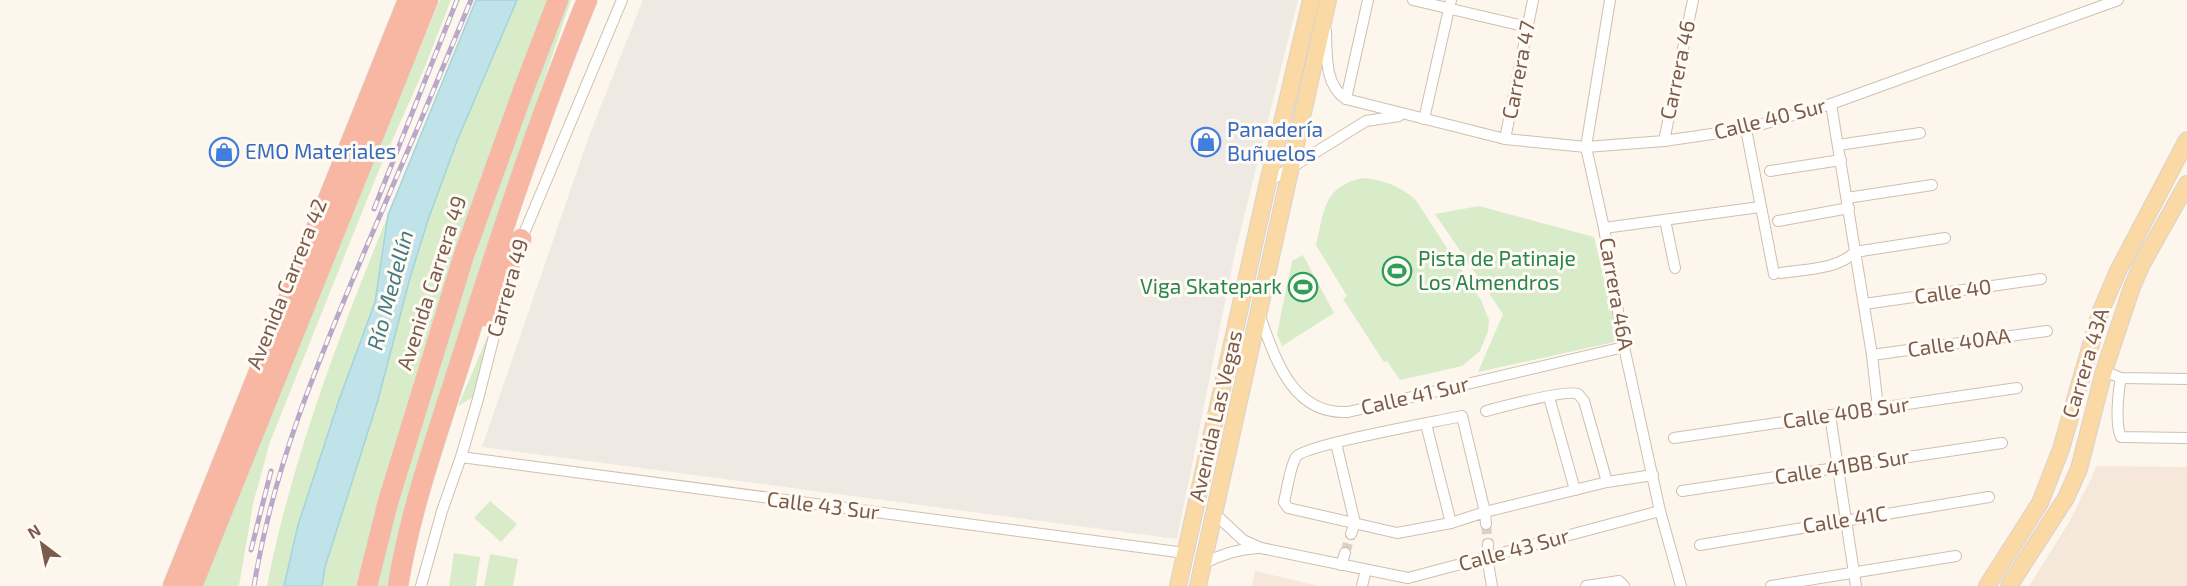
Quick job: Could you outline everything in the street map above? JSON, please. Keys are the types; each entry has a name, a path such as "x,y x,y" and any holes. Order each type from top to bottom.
{"highway":[{"name":"Avenida Carrera 42","path":"173,586 408,0"},
{"name":"Avenida Carrera 42","path":"192,586 428,0"},
{"name":"Avenida Carrera 49","path":"367,586 388,502 464,255 522,91 558,0"},
{"path":"573,35 581,0"},
{"path":"398,586 414,516 492,261 587,0"},
{"path":"452,390 521,239"},
{"path":"292,288 328,246"}],"main road":[{"name":"Avenida Las Vegas","path":"1178,586 1311,0"},
{"name":"Avenida Las Vegas","path":"1198,586 1326,8"},
{"path":"1291,85 1292,106 1288,126 1292,133 1298,135"},
{"name":"Carrera 43A","path":"1987,586 2040,503 2061,449 2100,313 2118,271 2187,140"},
{"name":"Carrera 43A","path":"2009,586 2066,498 2079,469 2104,371 2135,279 2187,183"}],"street":[{"name":"Carrera 49","path":"421,586 442,511 461,458 508,279 521,239 622,0"},
{"path":"1326,8 1329,74 1333,87 1339,95 1346,99 1368,0"},
{"path":"1413,0 1450,4 1527,27"},
{"name":"Carrera 47","path":"1505,139 1533,0"},
{"name":"Carrera 46A","path":"1610,0 1586,147 1604,228 1624,346 1660,511 1681,586"},
{"name":"Carrera 46","path":"1664,141 1693,0"},
{"name":"Calle 40 Sur","path":"1346,99 1505,139 1586,147 1664,141 1746,129 1831,104 2118,0"},
{"path":"1424,119 1450,4"},
{"path":"1831,104 1872,355 1878,408"},
{"name":"Calle 40 Sur","path":"1268,182 1366,122 1387,117 1408,116"},
{"path":"1746,129 1760,207 1778,274 1838,263 1848,260 1855,252 1945,238"},
{"path":"1838,145 1920,133"},
{"path":"1770,171 1841,160"},
{"path":"1778,221 1932,185"},
{"path":"1604,228 1760,207"},
{"path":"1665,220 1675,268"},
{"name":"Calle 40","path":"1864,304 2041,279"},
{"name":"Calle 41 Sur","path":"1258,311 1271,349 1287,379 1297,392 1312,404 1336,412 1348,412 1423,395 1624,346"},
{"name":"Calle 40AA","path":"1872,355 2047,331"},
{"path":"2104,371 2121,378 2187,379"},
{"name":"Carrera 43A","path":"2121,378 2118,410 2118,434 2121,437 2187,438"},
{"name":"Calle 40B Sur","path":"1674,438 2017,388"},
{"path":"1486,411 1570,393 1579,394 1584,401 1607,482"},
{"path":"1549,397 1575,490"},
{"path":"1830,415 1856,586"},
{"path":"1486,524 1485,512 1462,416 1336,443 1305,452 1297,457 1284,502 1288,508 1397,532 1451,523 1485,512 1607,482 1653,476"},
{"path":"1426,424 1451,523"},
{"path":"1336,443 1355,523 1351,534"},
{"name":"Calle 41BB Sur","path":"1682,491 2002,443"},
{"name":"Calle 43 Sur","path":"461,458 1185,552"},
{"name":"Calle 41C","path":"1700,545 1989,497"},
{"name":"Calle 43 Sur","path":"1261,548 1366,570 1407,582 1487,557 1660,511"},
{"path":"1214,513 1243,540 1261,548"},
{"path":"1488,544 1487,557 1492,586"},
{"path":"1203,564 1230,552 1261,548"},
{"path":"1341,566 1345,553"},
{"path":"1771,586 1956,556"},
{"path":"1362,586 1366,570"},
{"path":"1586,586 1619,580 1624,586"}],"shaded area":[{"path":"643,0 1298,0 1235,253 1177,539 482,447 589,136"},
{"path":"2096,466 2187,467 2187,586 2029,586 2068,524"},
{"path":"1255,571 1319,586 1252,586"}],"green space":[{"path":"440,0 451,0 424,69 379,170 270,442 253,504 239,586 200,586 361,189"},
{"path":"517,0 548,0 506,108 463,232 359,586 322,586 325,568 378,400 410,278 428,220 457,141"},
{"path":"568,0 571,0 467,309 430,431 390,586 377,586 400,490 505,161"},
{"name":"Pista de Patinaje Los Almendros","path":"1362,178 1390,184 1415,199 1481,300 1489,320 1488,331 1480,351 1462,366 1400,380 1387,361 1384,362 1343,299 1347,296 1316,245 1324,211 1332,194 1349,182"},
{"path":"1479,206 1594,237 1619,341 1478,372 1503,314 1435,214"},
{"path":"388,215 375,302 339,400 298,525 284,586 267,586 277,538 318,398"},
{"name":"Viga Skatepark","path":"1303,255 1334,313 1282,346 1277,334 1292,261"},
{"path":"495,319 476,395 458,406"},
{"path":"490,501 517,524 501,542 474,518"},
{"path":"454,553 480,557 476,586 449,586"},
{"path":"490,554 518,559 513,586 484,586"}],"water":[{"name":"Río Medellín","path":"476,0 517,0 457,141 428,220 410,278 378,400 325,567 322,586 284,586 298,525 339,400 375,302 388,215"}],"tunnel":[{"path":"1486,524 1488,544"},
{"path":"1345,553 1351,534"}],"railway":[{"path":"374,209 457,0"},
{"path":"254,586 262,542 298,417 346,296 471,0"},
{"path":"251,550 271,471"}],"place":[{"name":"Panadería Buñuelos","path":"1206,142"},
{"name":"EMO Materiales","path":"224,152"},
{"name":"Pista de Patinaje Los Almendros","path":"1397,271"},
{"name":"Viga Skatepark","path":"1303,287"}]}
